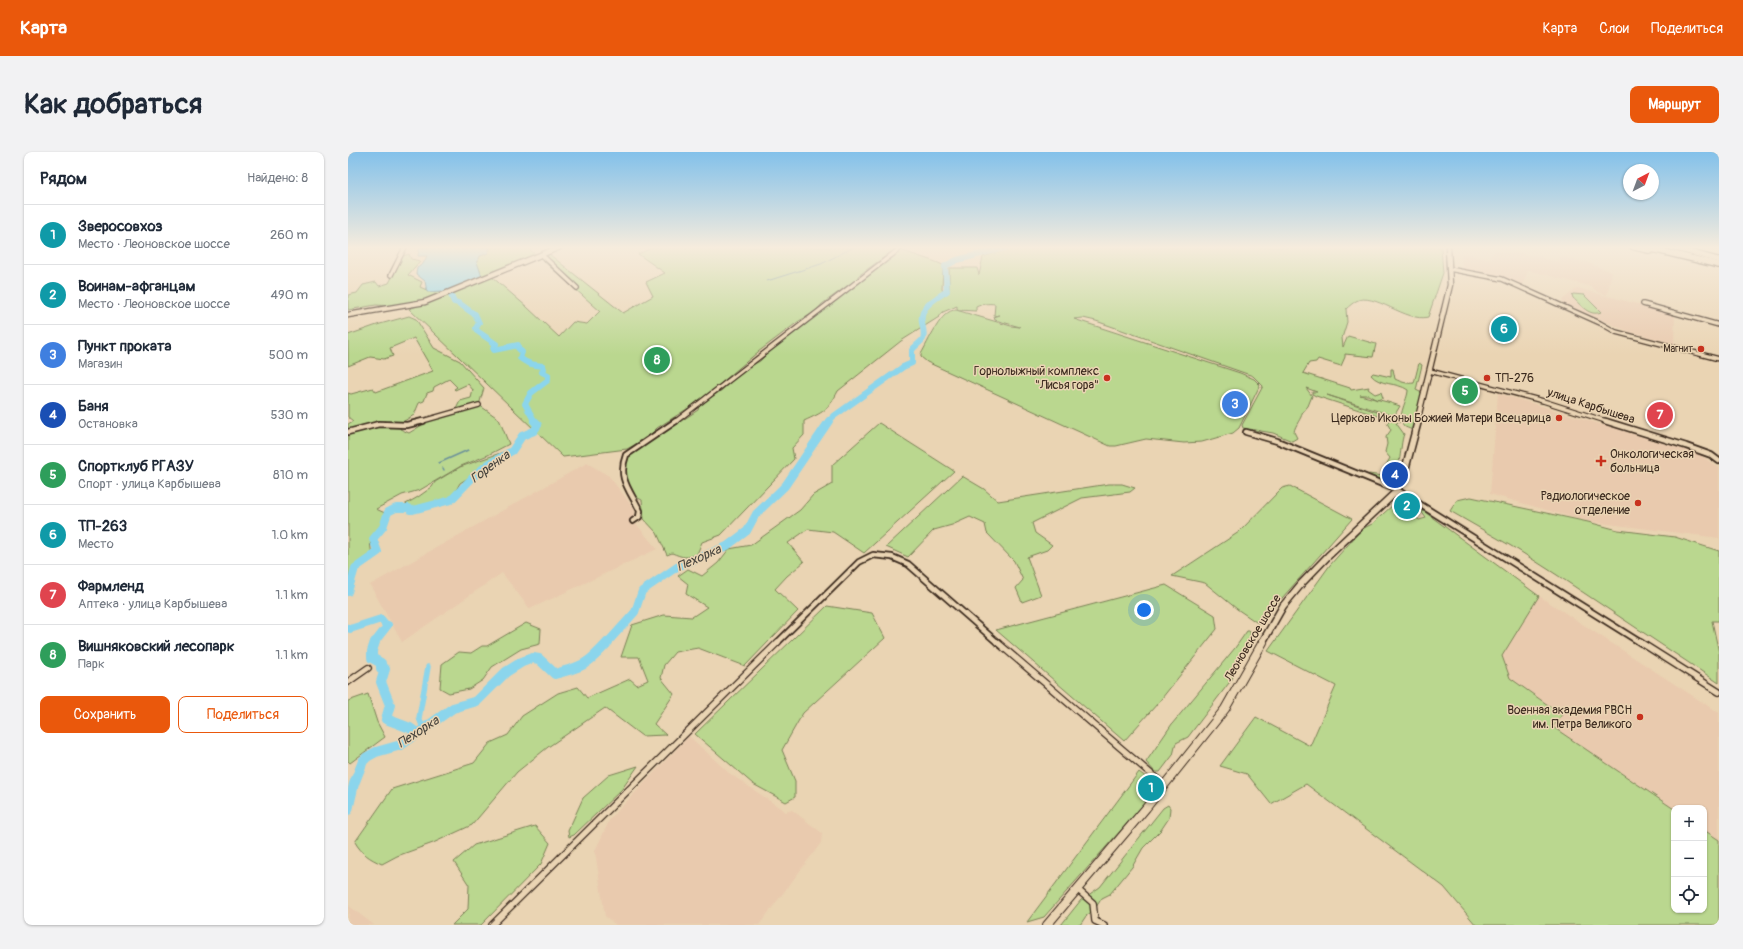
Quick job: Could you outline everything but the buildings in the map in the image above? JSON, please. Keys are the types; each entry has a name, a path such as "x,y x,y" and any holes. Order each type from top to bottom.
{"main road":[{"path":"348,315 425,302 472,283"},
{"name":"Леоновское шоссе","path":"1047,925 1164,785 1225,709 1283,606 1302,583 1328,556 1392,497 1397,490 1402,482 1407,466 1450,283"}],"street":[{"path":"572,283 577,288"},
{"path":"633,521 639,517 640,511 625,487 622,463 626,455 703,401 854,283"},
{"path":"1509,283 1600,323 1616,332 1719,359"},
{"path":"1643,304 1719,325"},
{"name":"улица Карбышева","path":"1430,371 1547,403 1686,446 1711,455 1719,461"},
{"path":"348,432 379,424 407,425 479,405"},
{"path":"1246,432 1277,441 1397,490 1719,692"},
{"path":"492,925 859,562 873,555 892,557 908,564 986,633 1164,785"},
{"path":"348,682 368,668"},
{"path":"1077,889 1093,903 1095,921 1104,925"}],"shaded area":[{"path":"1512,283 1523,283 1522,287"},
{"path":"1577,283 1610,283 1607,295 1597,292 1592,287"},
{"path":"1577,288 1675,314 1674,344 1627,331 1563,303 1562,300"},
{"name":"Онкологическая больница","path":"1498,393 1699,454 1719,468 1719,538 1585,521 1490,494"},
{"path":"587,463 609,476 635,510 633,520 657,549 530,609 502,573 402,642 370,585"},
{"name":"Военная академия РВСН им. Петра Великого","path":"1539,596 1719,713 1719,840 1707,832 1707,805 1671,805 1671,807 1553,727 1562,715 1510,678 1502,656"},
{"path":"689,736 729,773 786,812 792,810 822,833 821,843 759,925 616,925 605,916 595,851 610,819"},
{"path":"349,906 374,925 348,925"}],"green space":[{"path":"377,283 379,286 389,283 422,283 420,287 431,292 440,291 441,295 393,306 376,305 348,310 348,295 357,293 363,285"},
{"path":"476,283 499,283 559,337 573,322 587,324 600,311 568,283 585,283 623,313 653,296 647,283 851,283 822,304 815,312 799,321 758,352 701,400 657,428 647,438 627,449 563,457 409,309"},
{"path":"857,283 942,283 944,296 949,292 949,283 1440,283 1428,317 1420,318 1410,316 1371,300 1363,299 1356,301 1346,309 1347,322 1342,338 1343,347 1348,336 1376,344 1373,357 1345,354 1341,366 1318,359 1316,362 1309,363 1303,373 1350,388 1351,390 1369,387 1368,389 1375,394 1381,392 1383,398 1378,400 1400,406 1394,416 1327,395 1394,418 1400,422 1396,423 1404,434 1399,463 1397,469 1389,477 1388,484 1366,476 1369,474 1383,476 1386,474 1385,467 1390,458 1385,452 1387,444 1386,437 1391,430 1387,423 1390,420 1316,396 1312,394 1312,392 1317,392 1306,388 1312,396 1295,429 1294,432 1297,438 1292,441 1273,433 1243,428 1242,425 1263,386 1253,376 1096,321 1083,318 1074,319 1240,373 1254,379 1260,385 1239,428 1233,433 1202,442 1184,443 1146,439 1110,446 927,362 921,357 921,354 940,321 950,311 956,310 1011,326 1020,327 995,320 994,317 1000,315 994,316 995,304 981,305 976,307 976,311 957,310 957,306 943,312 939,317 901,341 838,391 828,407 804,421 804,435 792,448 794,459 721,535 702,542 697,554 693,556 684,557 672,553 667,555 657,533 644,519 642,500 632,495 627,486 623,463 628,456 698,410 699,406 722,390 746,368 760,361 775,346","holes":["1360,395 1368,395 1375,399"]},
{"path":"1573,294 1584,295 1601,312 1589,312 1573,298"},
{"path":"409,316 416,319 434,348 460,361 484,388 479,405 499,419 509,444 488,455 461,466 420,490 402,495 376,509 385,513 384,528 371,538 370,545 372,555 361,561 348,580 348,424 353,421 348,417 348,393 351,394 373,388 376,392 433,371 414,338 390,348 393,356 384,359 370,357 348,366 348,335","holes":["449,379 457,387 454,389 455,390 468,384 473,390 471,398 460,401 454,413 425,422 409,433 400,429 404,421 414,415 419,403 424,401 427,393 433,391 434,387"]},
{"path":"1419,363 1422,365 1416,390 1422,393 1414,429 1412,430 1404,426 1401,418 1408,390 1379,381 1371,375 1373,373 1391,377 1391,369 1393,369 1395,379 1414,383"},
{"path":"879,423 954,471 864,553 833,532 808,529 788,543 804,562 787,576 775,589 798,611 745,666 698,648 675,652 664,665 661,678 674,694 654,724 666,735 642,736 605,708 548,747 517,772 472,825 433,843 397,856 382,864 370,858 360,849 355,842 392,789 474,763 490,743 508,735 522,716 558,693 578,687 587,698 630,679 637,685 648,680 639,657 621,657 632,625 664,615 692,617 707,607 686,594 688,584 678,576 688,569 702,576 718,563 729,549 751,545 800,510 813,495 832,484 832,465"},
{"path":"506,451 505,455 460,483 451,499 415,508 404,505 432,487 435,482 460,467"},
{"path":"962,476 984,489 998,501 1109,484 1122,484 1135,488 1130,492 1082,498 1032,523 1035,533 1052,545 1047,550 1027,557 1041,595 1022,602 1016,588 1023,580 1014,561 987,533 985,524 970,517 952,525 934,530 908,557 886,547"},
{"path":"1290,486 1352,519 1259,624 1237,609 1205,583 1172,576 1239,532 1282,488"},
{"path":"1471,497 1588,522 1618,530 1675,537 1719,551 1719,621 1712,621 1719,653 1719,683 1518,550 1450,511 1457,500"},
{"path":"1394,504 1402,512 1413,514 1419,520 1426,518 1418,507 1539,596 1502,656 1510,678 1562,715 1553,727 1671,807 1671,913 1707,913 1707,832 1719,840 1719,925 1476,925 1444,887 1306,784 1271,804 1247,774 1220,766 1256,717 1310,746 1336,686 1268,651 1330,565 1362,529 1372,524"},
{"path":"1166,585 1215,615 1217,629 1158,703 1124,741 996,630"},
{"path":"827,606 872,613 885,638 803,713 782,750 795,781 795,797 786,802 753,784 695,734"},
{"path":"526,623 541,629 540,644 521,649 492,667 483,680 469,689 449,693 440,688 442,664 459,652 471,653 482,646 487,646"},
{"path":"1247,631 1250,631 1251,642 1236,662 1232,679 1188,737 1176,743 1173,755 1160,772 1155,772 1146,762 1172,724 1235,648"},
{"path":"368,694 377,722 385,737 350,763 348,761 348,701"},
{"path":"638,766 622,789 574,835 569,837 568,831 583,798 609,775"},
{"path":"1139,772 1159,787 1044,917 1027,922"},
{"path":"1168,805 1170,808 1169,818 1161,830 1143,848 1132,867 1110,894 1102,898 1094,910 1086,916 1080,925 1061,925 1081,900 1100,887 1163,808"},
{"path":"535,826 550,843 541,864 481,925 452,925 468,909 469,885 454,862 474,845"}],"water":[{"path":"425,283 466,283 445,293 442,291 427,292"}],"waterway":[{"name":"Пехорка","path":"829,421 903,367 912,363 912,350 924,337 922,323 923,312 929,304 947,291 946,283"},
{"name":"Горенка","path":"451,295 454,302 460,304 475,314 479,323 476,328 477,331 496,344 493,348 494,350 518,345 518,348 522,352 520,358 525,362 543,366 544,369 542,372 548,375 548,380 531,393 525,404 535,422"},
{"name":"Пехорка","path":"607,643 635,612 642,591 677,567 727,546 747,531 756,514 785,486 829,421"},
{"name":"Горенка","path":"348,592 355,568 378,552 373,539 383,527 388,512 396,508 409,508 410,510 413,510 451,500 477,473 490,463 512,451 522,436 534,431 538,425 535,422"},
{"path":"439,463 468,450"},
{"name":"Горенка","path":"348,628 350,629 381,619 388,625 374,643"},
{"name":"Горенка","path":"375,642 372,651 372,658 381,663 381,668 385,669 381,682 390,705 386,719 410,728 417,733"},
{"name":"Пехорка","path":"348,810 354,784 363,761 367,757 376,752 401,745 453,708 477,701 506,672 522,662 533,658 539,659 555,674 584,664 595,656 608,642"},
{"path":"423,728 419,718 428,667"}],"place":[{"name":"ТП-263","path":"1504,329"},
{"name":"Магнит","path":"1701,349"},
{"name":"Вишняковский лесопарк","path":"657,360"},
{"name":"Горнолыжный комплекс \"Лисья гора\"","path":"1107,378"},
{"name":"ТП-276","path":"1487,378"},
{"name":"Спортклуб РГАЗУ","path":"1465,391"},
{"name":"Пункт проката","path":"1235,404"},
{"name":"Фармленд","path":"1660,415"},
{"name":"Церковь Иконы Божией Матери Всецарица","path":"1559,418"},
{"name":"Онкологическая больница","path":"1601,461"},
{"name":"Баня","path":"1395,475"},
{"name":"Радиологическое отделение","path":"1638,503"},
{"name":"Воинам-афганцам","path":"1407,506"},
{"name":"Военная академия РВСН им. Петра Великого","path":"1640,717"},
{"name":"Зверосовхоз","path":"1151,788"}]}
